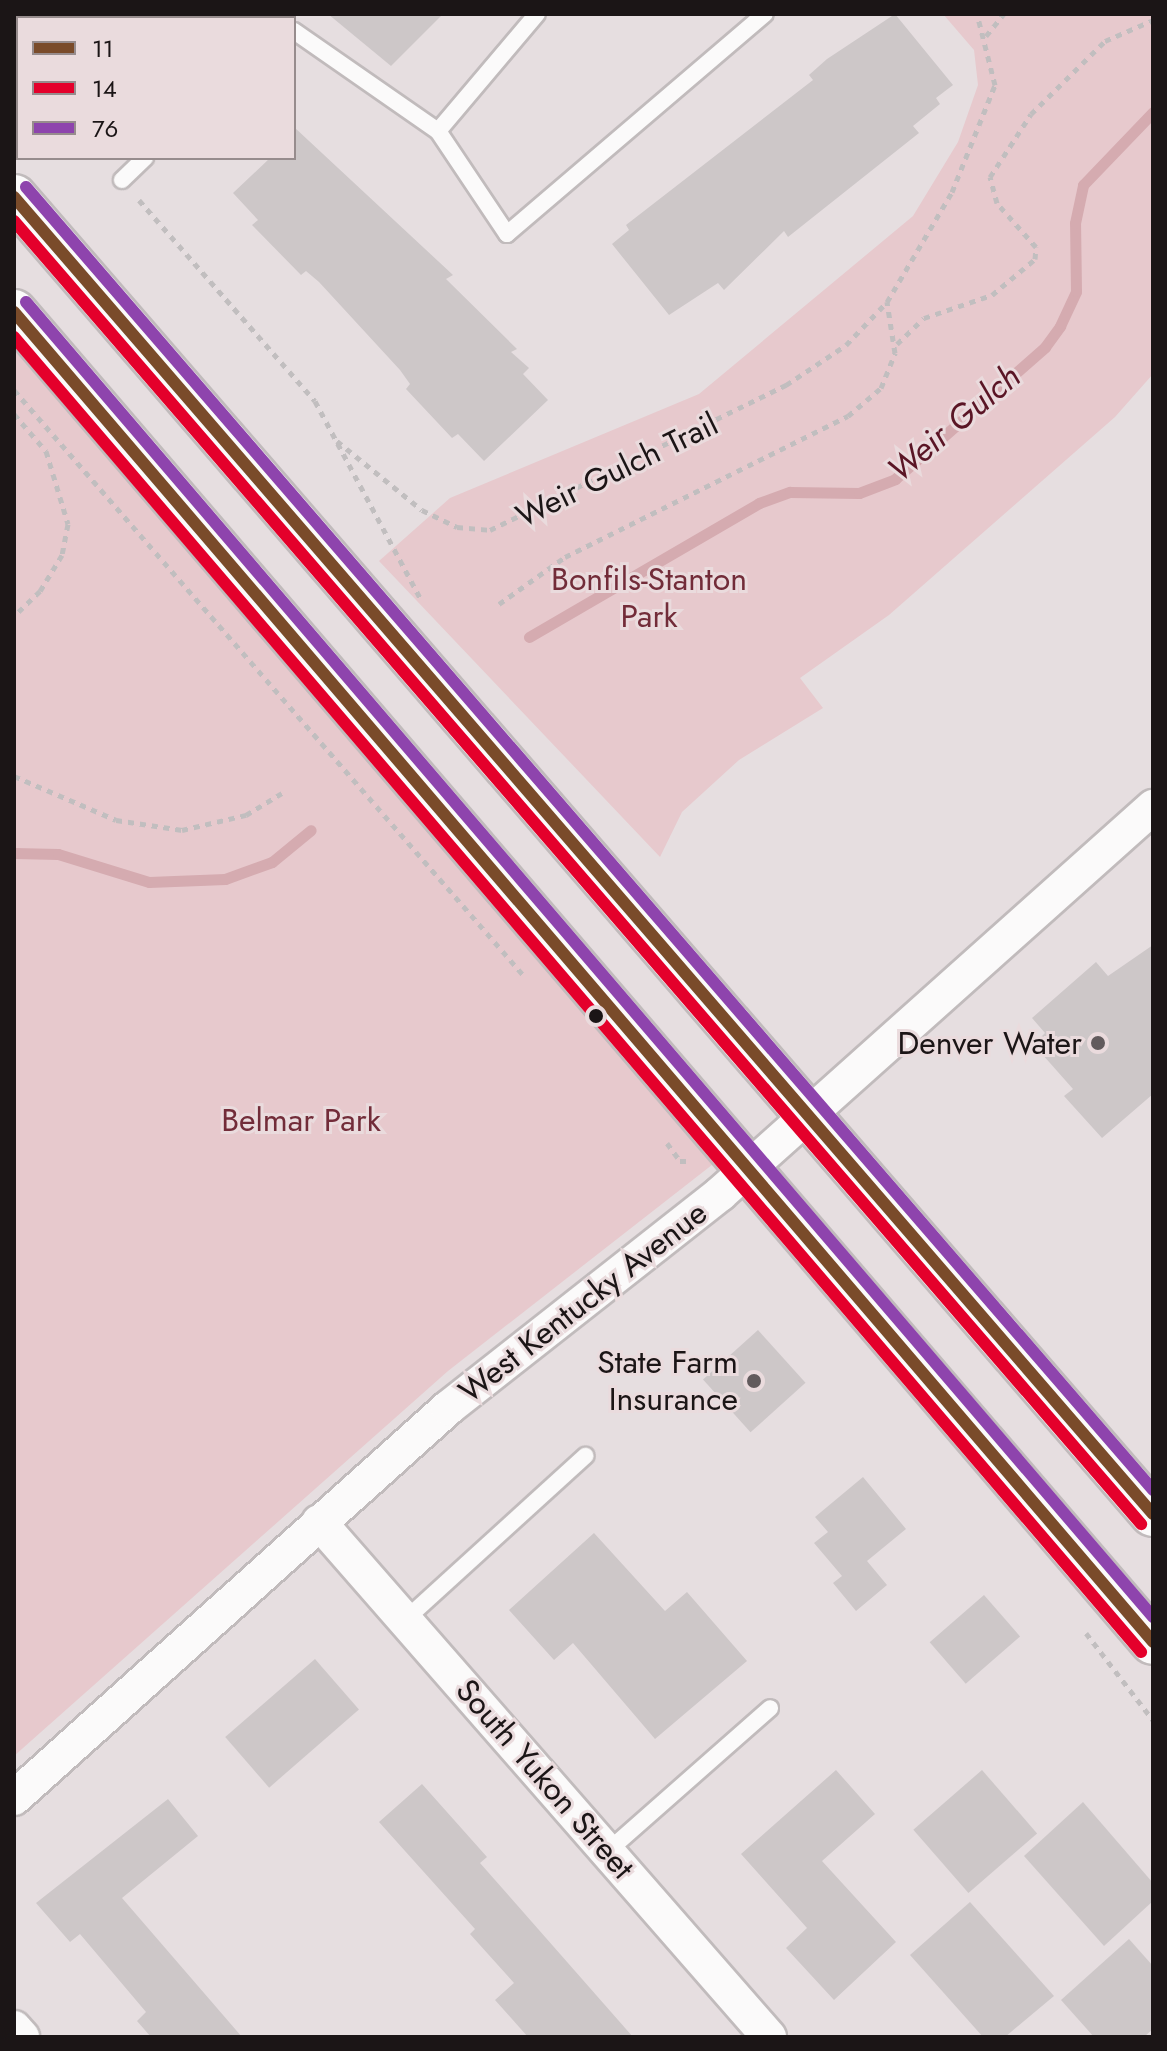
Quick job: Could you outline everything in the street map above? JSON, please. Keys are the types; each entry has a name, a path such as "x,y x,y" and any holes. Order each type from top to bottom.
{"main road":[{"path":"14,197 806,1117 1153,1514"},
{"path":"14,312 751,1166 1153,1642"}],"street":[{"name":"West Kentucky Avenue","path":"14,1798 448,1408 751,1166 1153,807"},
{"name":"South Yukon Street","path":"319,1522 769,2037"},
{"path":"14,2028 22,2037"}],"lane":[{"path":"438,131 537,14"},
{"path":"296,32 438,131 507,234 765,14"},
{"path":"122,180 143,160"},
{"path":"405,1620 585,1456"},
{"path":"608,1851 770,1708"}],"path":[{"name":"Weir Gulch Trail","path":"337,441 422,510 457,527 490,530 751,406 846,345 887,302 976,140 995,85 977,14"},
{"path":"985,37 1004,14"},
{"path":"896,345 924,318 992,295 1035,259 1036,247 997,203 990,177 1031,114 1105,41 1153,20"},
{"path":"122,180 315,401 425,608"},
{"path":"887,302 896,345"},
{"name":"Weir Gulch Trail","path":"499,604 565,557 848,416 881,388 896,345"},
{"path":"14,414 46,451 68,524 62,555 40,591 14,616"},
{"path":"14,776 116,820 182,830 246,815 282,793"}],"green space":[{"name":"Bonfils-Stanton Park","path":"943,14 1153,14 1153,374 1115,417 889,615 800,678 823,708 739,760 682,812 660,857 379,561 450,498 699,394 913,216 958,142 978,85 974,50"},
{"name":"Belmar Park","path":"14,350 717,1161 448,1371 14,1756"}],"building":[{"path":"328,14 443,14 391,66"},
{"path":"895,14 953,85 936,98 940,104 913,126 919,133 788,237 784,231 724,290 718,283 669,315 612,244 629,230 626,225 813,80 809,75 827,59"},
{"path":"296,129 453,275 446,279 517,349 511,352 529,368 523,374 548,400 484,461 458,434 452,438 406,389 410,384 400,370 319,282 306,271 301,275 252,225 258,220 233,193 268,160 296,160"},
{"name":"Denver Water","path":"1153,945 1153,1094 1102,1138 1064,1096 1073,1089 1042,1054 1048,1048 1040,1038 1045,1033 1032,1018 1096,962 1108,976"},
{"name":"State Farm Insurance","path":"758,1330 806,1383 751,1432 703,1380"},
{"path":"863,1477 906,1529 867,1561 887,1585 856,1611 833,1583 842,1576 814,1543 828,1532 815,1517"},
{"path":"594,1533 665,1611 687,1592 747,1661 655,1739 573,1643 554,1660 509,1610"},
{"path":"984,1595 1020,1637 966,1684 930,1642"},
{"path":"315,1659 359,1710 269,1788 225,1737"},
{"path":"836,1770 875,1814 822,1861 896,1942 834,2000 786,1948 807,1928 741,1854"},
{"path":"982,1770 1037,1833 968,1893 913,1830"},
{"path":"422,1784 487,1857 480,1863 633,2037 528,2037 495,2000 514,1983 470,1934 475,1929 379,1822"},
{"path":"168,1799 198,1836 122,1898 242,2037 151,2037 137,2021 146,2012 80,1934 70,1942 36,1903"},
{"path":"1083,1802 1153,1883 1153,1901 1104,1946 1024,1856"},
{"path":"970,1902 1054,1996 1005,2037 983,2037 910,1955"},
{"path":"1129,1939 1153,1966 1153,2029 1144,2037 1094,2037 1061,2000"}],"waterway":[{"name":"Weir Gulch","path":"529,637 759,503 790,492 859,493 895,479 1045,347 1060,326 1076,291 1075,223 1083,185 1153,112"},
{"name":"Weir Gulch","path":"14,853 58,854 149,882 225,879 272,862 311,830"}],"transit line":[{"name":"76","path":"26,187 1153,1490"},
{"name":"11","path":"14,197 1153,1514"},
{"name":"14","path":"14,221 1141,1524"},
{"name":"76","path":"26,302 1153,1617"},
{"name":"11","path":"14,312 1153,1642"},
{"name":"14","path":"14,337 1141,1652"}],"place":[{"name":"Denver Water","path":"1098,1043"},
{"name":"State Farm Insurance","path":"754,1381"}]}
